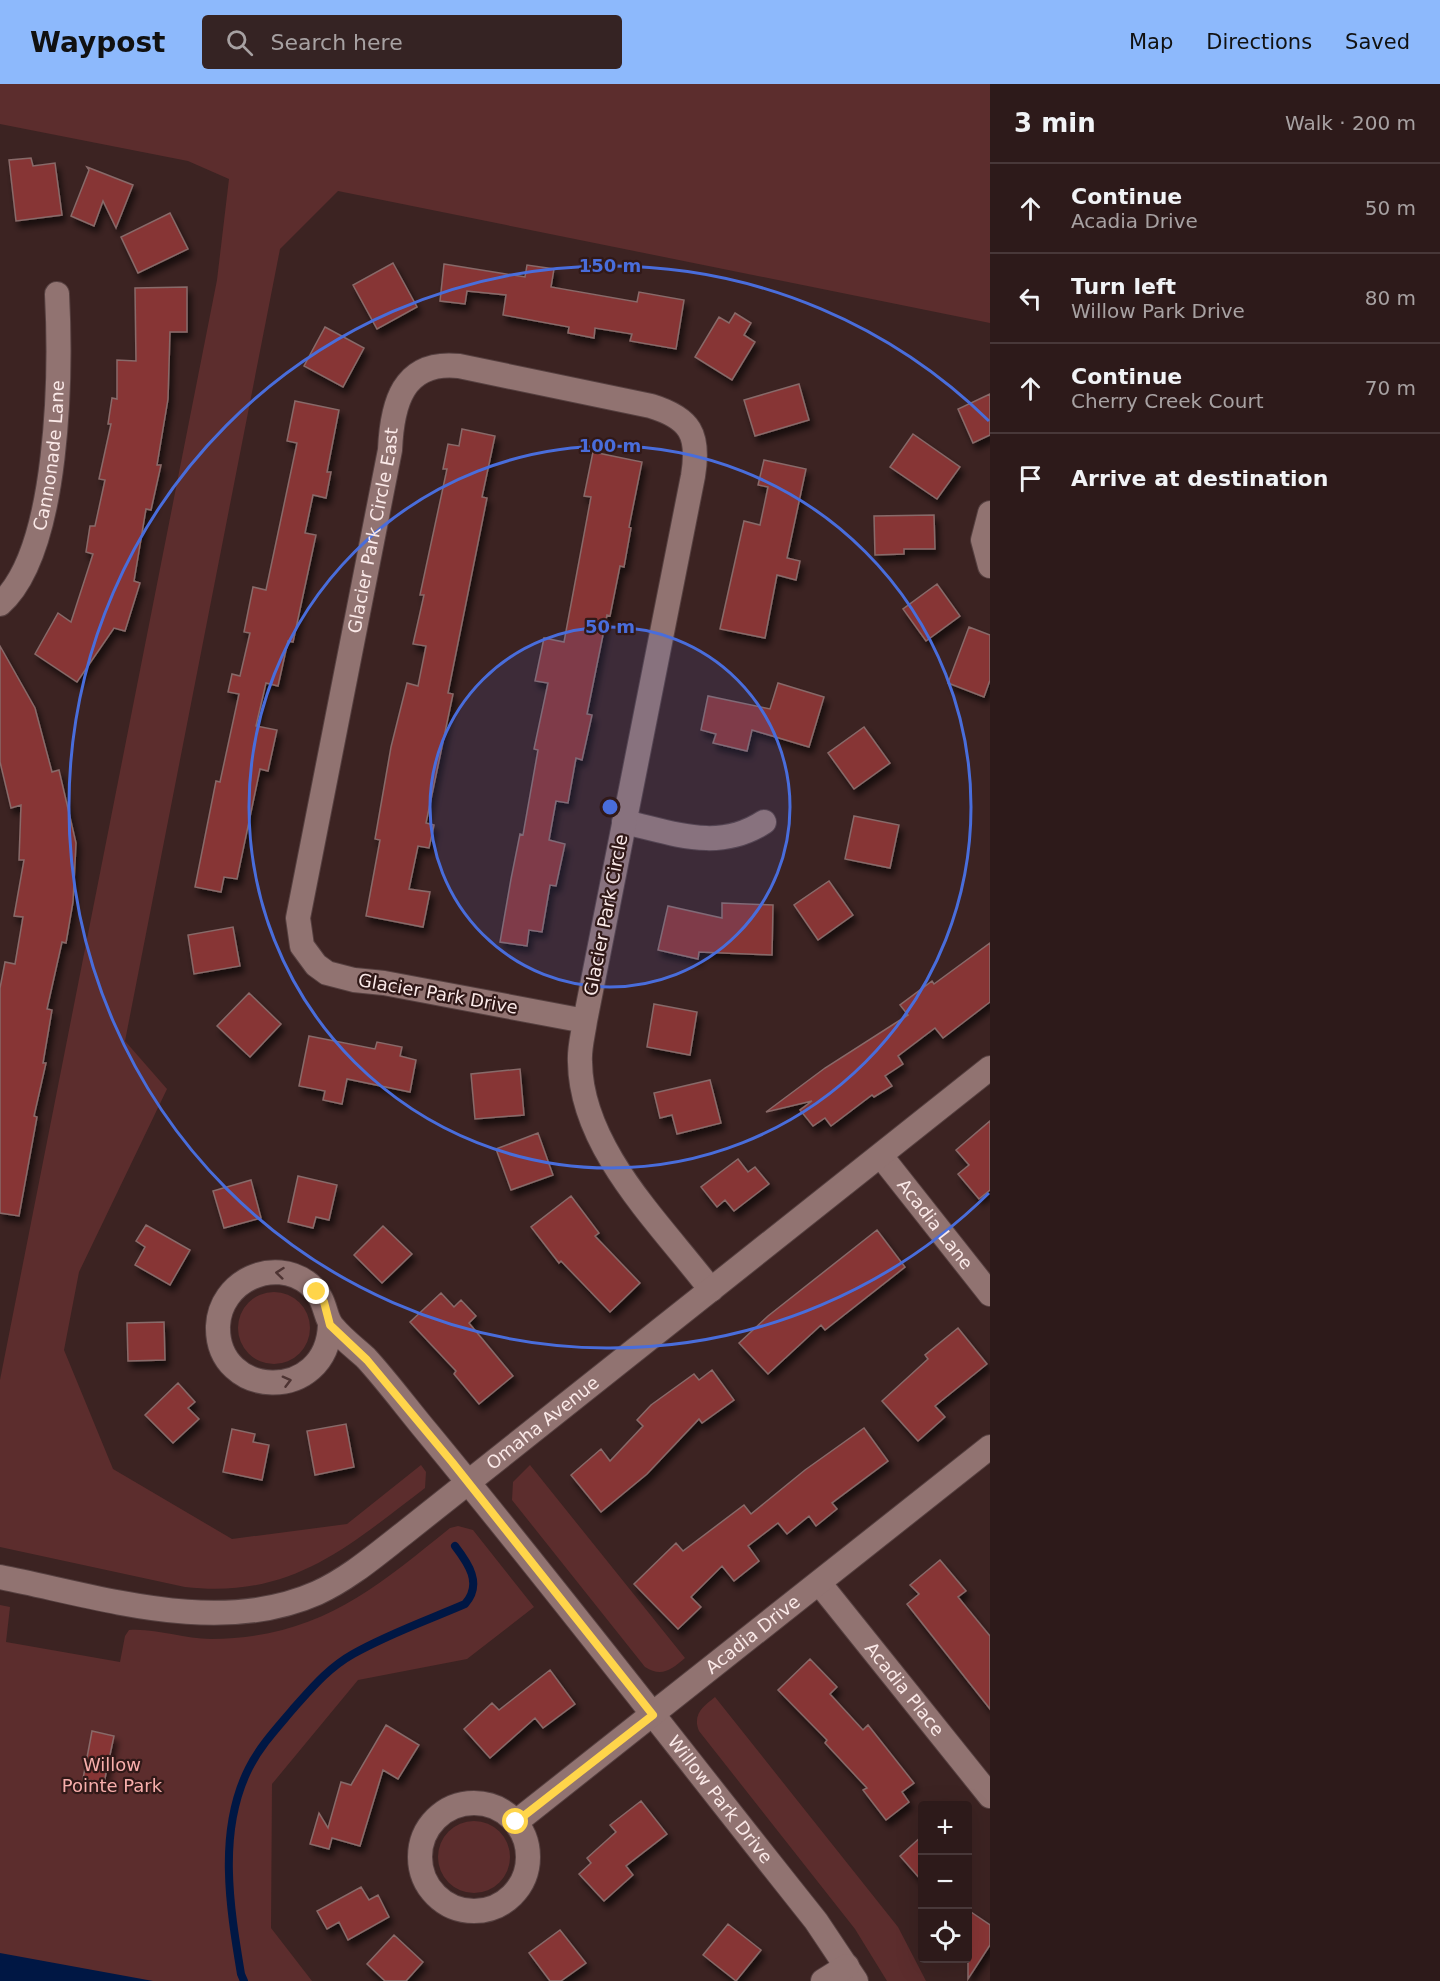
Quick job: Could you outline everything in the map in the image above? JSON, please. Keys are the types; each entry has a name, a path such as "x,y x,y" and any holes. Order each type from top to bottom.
{"street":[{"name":"Cannonade Lane","path":"0,604 9,596 29,561 46,493 57,427 60,341 57,294"},
{"name":"Glacier Park Circle East","path":"302,946 298,918 390,450 391,420 398,395 417,375 428,369 449,365 651,406 667,412"},
{"name":"Glacier Park Circle","path":"667,412 680,417 689,428 696,462 585,1021 580,1063 585,1101 594,1130 610,1160 711,1290"},
{"path":"990,513 983,540 990,566"},
{"path":"624,822 714,840 739,836 764,822"},
{"name":"Glacier Park Drive","path":"302,946 316,965 339,977 384,982 585,1021"},
{"name":"Omaha Avenue","path":"0,1578 185,1612 227,1613 260,1610 293,1602 330,1586 376,1554 468,1482 990,1068"},
{"name":"Acadia Lane","path":"881,1156 990,1294"},
{"path":"263,1273 287,1273 308,1283 324,1302 330,1325 327,1346 317,1364 300,1377 280,1383 259,1381 240,1372 226,1356 219,1336 220,1312 232,1291 246,1280 263,1273"},
{"name":"Willow Park Drive","path":"330,1325 367,1360 468,1482 816,1921 852,1974"},
{"name":"Acadia Drive","path":"516,1822 820,1584 990,1447"},
{"name":"Acadia Place","path":"820,1584 990,1796"},
{"path":"469,1803 495,1807 516,1822 527,1844 528,1861 524,1879 510,1898 489,1910 477,1911 453,1907 434,1893 426,1882 420,1857 427,1831 444,1812 469,1803"},
{"path":"823,1981 852,1974"}],"green space":[{"path":"0,84 990,84 990,323 338,191 280,249 125,1041 167,1089 79,1272 64,1350 113,1469 232,1539 347,1524 421,1465 426,1472 425,1488 342,1549 287,1577 256,1585 223,1589 185,1587 0,1547 0,1380 217,280 229,179 188,161 0,124"},
{"path":"274,1292 294,1298 304,1308 310,1328 304,1348 294,1358 274,1364 254,1358 244,1348 238,1328 244,1308 254,1298"},
{"path":"530,1465 685,1658 676,1666 662,1672 645,1667 512,1500 513,1482"},
{"name":"Willow Pointe Park","path":"458,1526 473,1530 534,1607 467,1659 358,1680 272,1784 271,1928 312,1981 0,1981 0,1605 10,1607 6,1642 120,1662 125,1636 129,1630 211,1639 249,1637 313,1620 368,1591 450,1528"},
{"path":"715,1697 898,1927 926,1981 887,1981 855,1929 699,1731 698,1715 703,1707"},
{"path":"474,1821 494,1827 504,1837 510,1857 504,1877 494,1887 474,1893 454,1887 444,1877 438,1857 444,1837 454,1827"}],"water":[{"path":"0,1953 153,1981 0,1981"}],"building":[{"path":"31,158 33,166 55,163 62,215 16,221 9,160"},
{"path":"87,167 133,185 116,228 103,201 94,226 71,216 89,170"},
{"path":"170,213 188,249 138,273 121,237"},
{"path":"393,263 417,307 377,329 353,285"},
{"path":"444,264 525,277 527,265 554,269 551,287 637,302 639,292 684,300 676,349 630,341 632,334 595,328 594,338 568,333 569,327 503,315 506,295 467,291 465,304 440,301"},
{"path":"187,287 187,332 170,332 168,399 157,465 161,465 151,510 146,509 134,581 140,583 125,631 114,628 77,682 35,654 58,613 71,622 93,554 86,552 90,526 95,526 105,480 99,479 111,424 108,424 112,398 117,399 117,360 136,361 135,288"},
{"path":"735,313 751,323 744,335 755,342 732,380 695,357 719,317 729,323"},
{"path":"325,327 364,348 343,387 304,366"},
{"path":"799,384 809,420 755,436 744,400"},
{"path":"990,394 990,435 973,443 958,409"},
{"path":"295,401 339,410 327,472 331,472 326,498 313,495 305,533 316,535 293,642 288,641 278,686 266,683 256,726 277,730 268,771 260,769 237,879 224,877 221,892 195,887 216,781 220,782 239,694 228,692 232,674 240,676 250,633 244,632 253,587 266,590 297,443 287,441"},
{"path":"462,429 495,436 482,497 487,498 448,693 453,694 426,823 434,825 429,848 418,846 409,889 430,892 423,927 366,916 380,840 375,839 391,747 407,683 418,686 426,646 413,644 424,595 420,595 447,469 443,469 448,444 459,446"},
{"path":"913,434 960,467 937,499 890,467"},
{"path":"593,452 642,462 629,527 631,528 624,567 620,566 610,616 607,615 587,714 592,715 582,760 576,758 568,803 556,801 549,840 565,844 556,886 550,885 542,932 529,930 527,946 500,942 520,834 523,835 538,750 534,749 548,683 535,681 544,638 564,642 591,497 584,496"},
{"path":"764,460 806,469 787,558 800,561 796,580 777,575 765,638 720,629 744,521 760,525 768,487 758,485"},
{"path":"934,515 935,549 904,549 904,554 875,555 874,516"},
{"path":"937,584 960,616 926,641 903,609"},
{"path":"969,627 990,635 990,680 984,697 948,683"},
{"path":"0,646 35,708 52,772 59,770 76,843 73,902 66,943 62,942 47,1009 52,1010 43,1063 46,1063 34,1116 37,1117 19,1216 0,1213 0,988 5,962 15,964 23,917 14,916 24,860 19,860 21,805 11,808 0,762"},
{"path":"778,683 824,697 809,747 752,730 747,751 713,743 716,734 701,730 708,696 770,709"},
{"path":"864,727 890,763 854,789 828,753"},
{"path":"854,816 899,825 890,868 845,859"},
{"path":"829,881 853,915 818,940 794,905"},
{"path":"722,903 773,905 772,955 699,952 698,959 658,950 668,906 722,918"},
{"path":"233,927 240,966 194,974 188,935"},
{"path":"990,943 990,1002 943,1038 935,1028 898,1056 903,1064 885,1076 892,1086 874,1097 872,1095 831,1126 825,1118 813,1126 800,1110 812,1101 766,1112 825,1068 908,1015 900,1005 932,981 934,984"},
{"path":"249,993 281,1024 250,1057 217,1026"},
{"path":"654,1004 697,1012 690,1055 647,1047"},
{"path":"309,1036 375,1049 377,1042 402,1047 400,1056 416,1060 410,1092 347,1079 342,1104 323,1100 325,1091 299,1086"},
{"path":"520,1069 524,1115 475,1119 471,1074"},
{"path":"710,1080 721,1123 677,1134 672,1115 660,1118 654,1093"},
{"path":"990,1121 990,1190 979,1199 958,1174 969,1165 956,1150"},
{"path":"538,1133 553,1175 511,1190 496,1149"},
{"path":"738,1159 748,1172 755,1167 769,1184 734,1211 725,1200 717,1207 701,1187"},
{"path":"298,1176 337,1185 329,1220 316,1217 313,1228 288,1222"},
{"path":"251,1180 261,1218 224,1228 213,1191"},
{"path":"571,1196 599,1233 595,1236 640,1283 610,1312 561,1261 559,1263 531,1227"},
{"path":"146,1225 190,1250 170,1285 135,1265 145,1247 136,1241"},
{"path":"383,1226 412,1254 382,1283 354,1255"},
{"path":"877,1230 905,1267 825,1330 821,1325 768,1374 739,1343 768,1316"},
{"path":"441,1293 454,1307 461,1300 476,1316 469,1323 513,1376 479,1404 454,1374 456,1371 410,1322"},
{"path":"164,1322 165,1360 128,1361 127,1323"},
{"path":"958,1328 987,1364 935,1406 945,1417 918,1441 882,1401 928,1359 925,1355"},
{"path":"712,1370 734,1400 702,1423 699,1419 647,1474 601,1512 571,1475 601,1449 610,1461 643,1426 637,1420 651,1405 694,1374 699,1380"},
{"path":"178,1383 195,1402 188,1408 199,1419 173,1443 145,1415"},
{"path":"346,1424 354,1467 315,1475 307,1431"},
{"path":"864,1428 888,1461 832,1503 837,1509 816,1526 809,1516 787,1534 778,1523 748,1546 759,1561 734,1581 722,1566 691,1597 701,1607 678,1629 634,1584 676,1543 683,1551 744,1505 751,1514 805,1470"},
{"path":"232,1429 255,1434 253,1442 269,1445 262,1480 223,1472"},
{"path":"940,1560 966,1591 958,1597 990,1636 990,1709 907,1604 919,1594 910,1585"},
{"path":"810,1659 837,1687 830,1694 863,1730 868,1725 914,1783 902,1792 909,1802 886,1820 863,1790 867,1788 825,1743 827,1740 778,1690"},
{"path":"550,1670 575,1704 543,1728 535,1718 490,1758 464,1729 492,1703 499,1710"},
{"path":"386,1725 419,1745 398,1779 383,1770 360,1846 332,1838 329,1849 310,1844 319,1813 328,1828 341,1782 351,1785"},
{"path":"92,1731 114,1736 104,1783 83,1779"},
{"path":"641,1801 667,1834 626,1866 633,1875 604,1901 579,1874 591,1863 587,1858 616,1832 610,1825"},
{"path":"918,1840 918,1876 900,1856"},
{"path":"361,1887 369,1900 378,1895 389,1917 348,1940 339,1922 327,1929 317,1911"},
{"path":"972,1913 990,1925 990,1945 968,1979 968,1963 972,1963"},
{"path":"728,1924 761,1950 736,1981 703,1955"},
{"path":"560,1930 586,1963 561,1981 550,1981 529,1953"},
{"path":"394,1935 423,1962 406,1981 385,1981 367,1964"}],"waterway":[{"path":"244,1981 233,1923 229,1870 233,1817 239,1792 249,1768 281,1723 328,1672 353,1654 380,1640 465,1604 473,1589 472,1574 465,1559 455,1546"}],"route":[{"path":"317,1292 324,1302 330,1325 367,1360 452,1462 653,1715 516,1822"}]}
